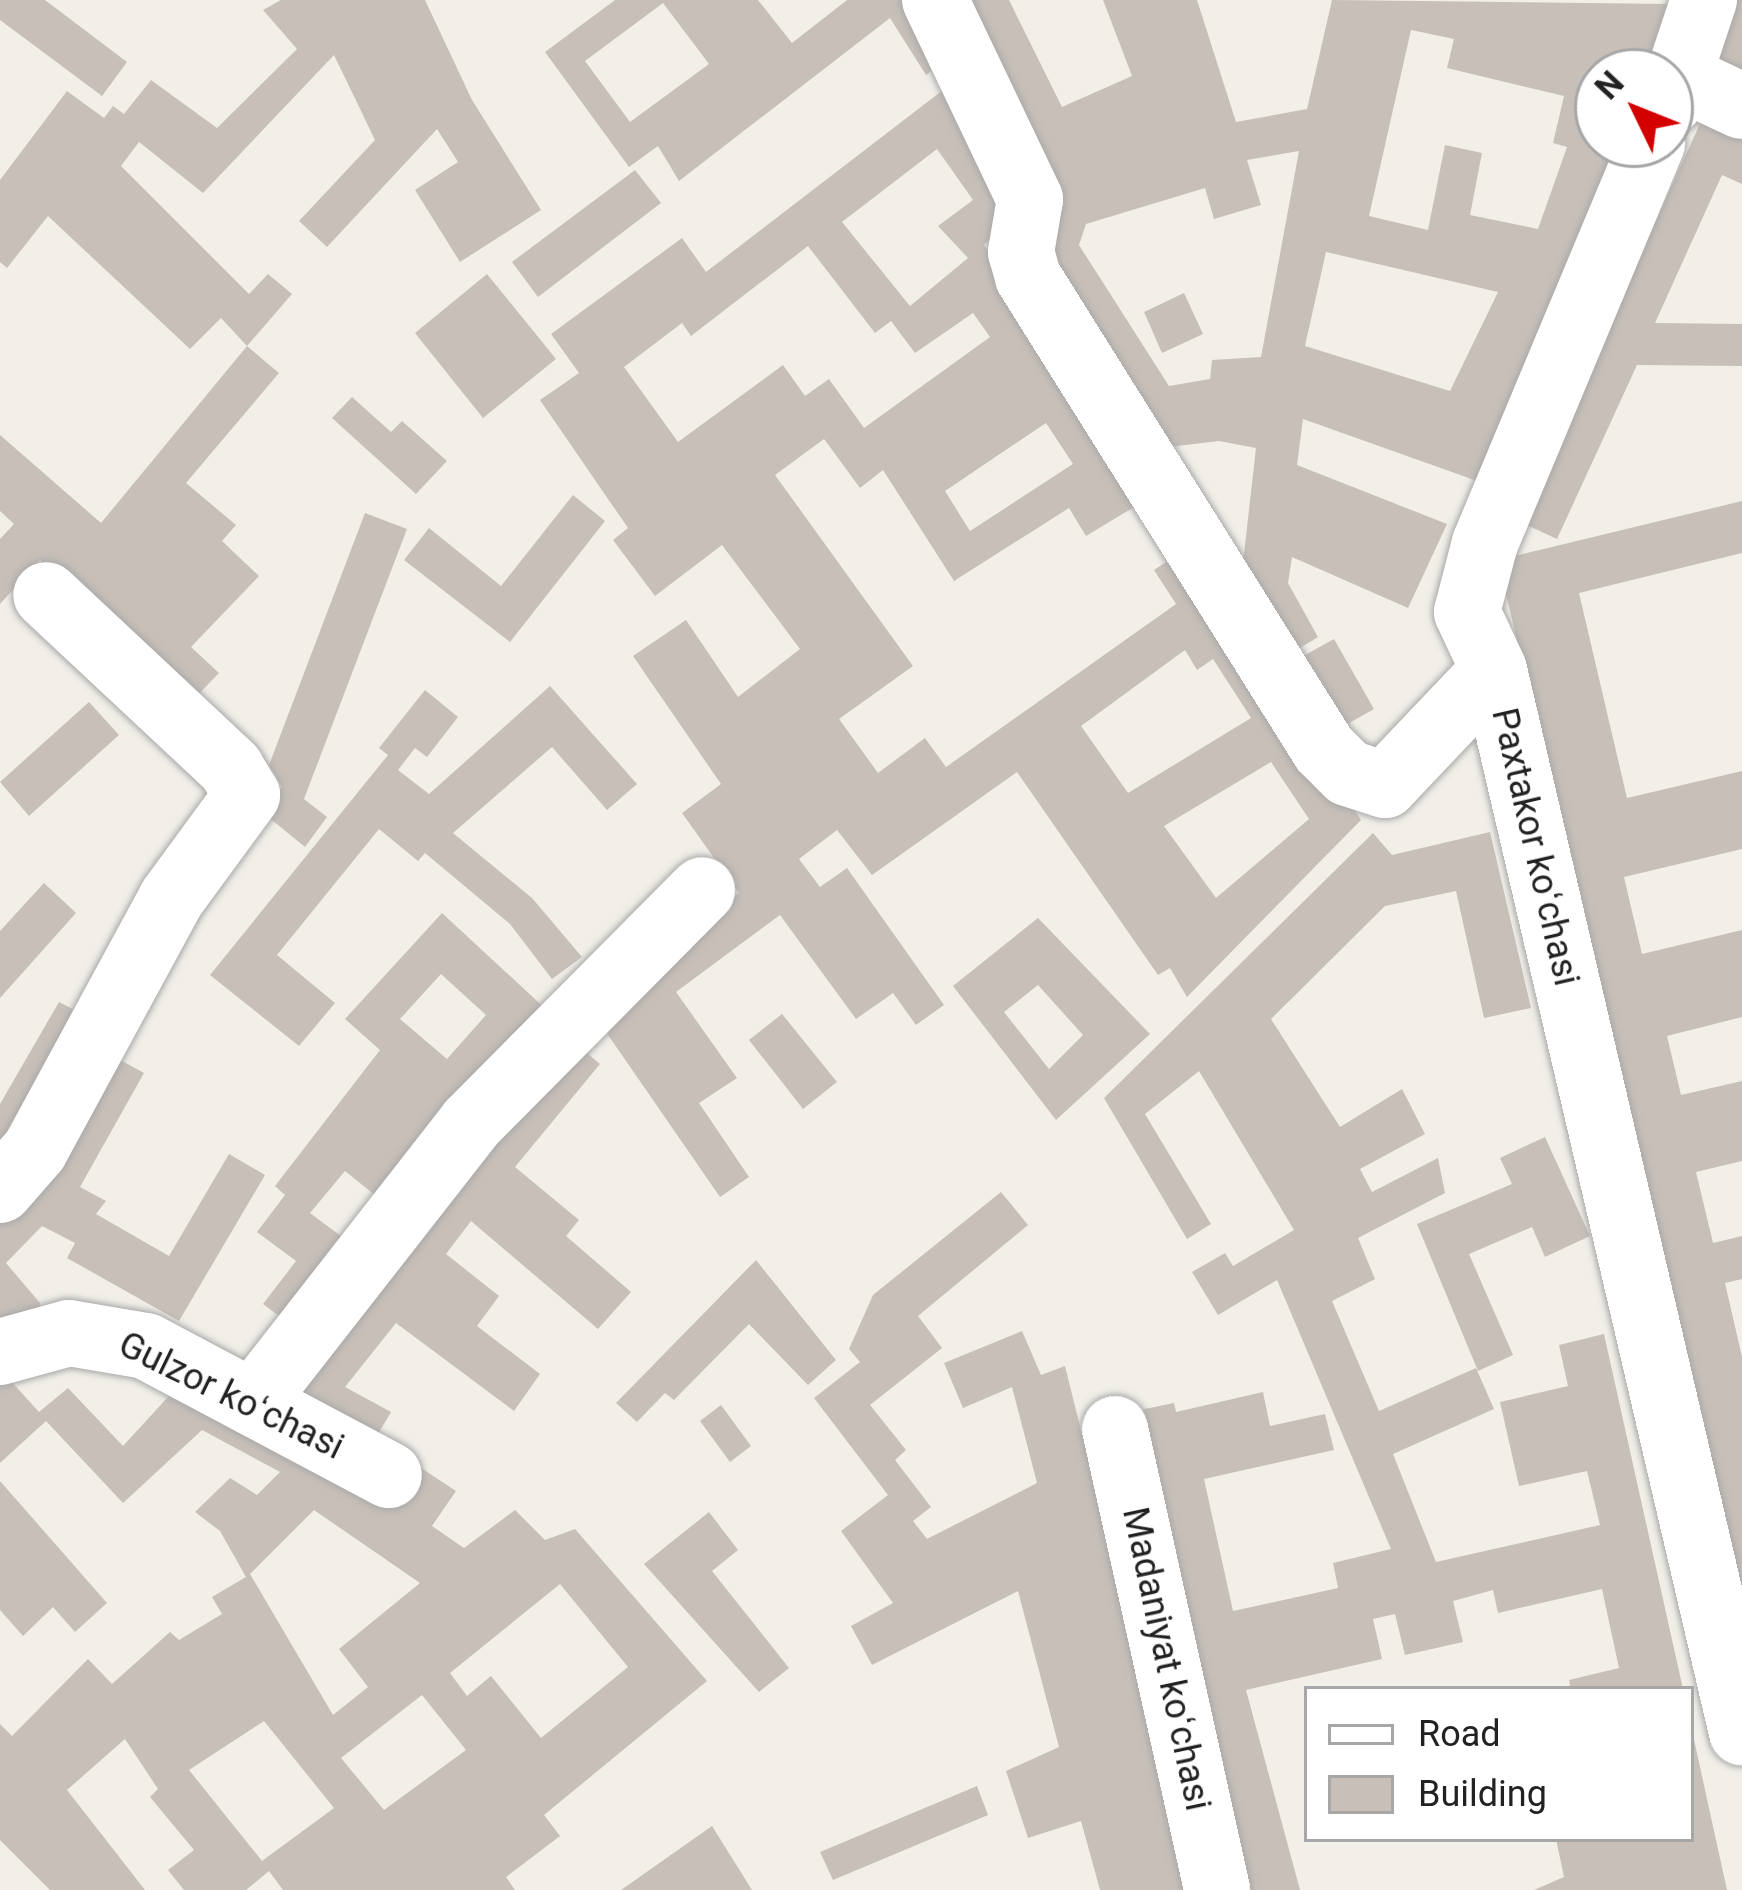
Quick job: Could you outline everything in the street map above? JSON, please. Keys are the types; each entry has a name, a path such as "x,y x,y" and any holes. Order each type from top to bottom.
{"street":[{"name":"Paxtakor koʻchasi","path":"935,0 1030,199 1022,252 1028,277 1324,749 1348,773 1385,784 1494,670"},
{"path":"1688,48 1704,0"},
{"path":"1694,94 1742,106"},
{"path":"1494,670 1467,612 1485,543 1642,168"},
{"path":"0,1190 35,1150 171,899 247,795 230,768 46,595"},
{"name":"Paxtakor koʻchasi","path":"1494,670 1742,1732"},
{"path":"254,1401 470,1123 702,890"},
{"name":"Gulzor koʻchasi","path":"1,1354 70,1333 107,1335 254,1401 389,1475"},
{"name":"Madaniyat koʻchasi","path":"1115,1429 1217,1890"}],"building":[{"path":"0,0 45,0 127,62 102,96 0,20"},
{"path":"281,0 425,0 472,100 541,210 460,262 415,190 458,162 437,129 327,247 299,221 375,140 334,55 203,193 139,142 121,166 249,294 268,274 292,294 247,346 221,318 190,349 48,216 7,268 0,262 0,180 67,91 104,118 113,106 124,114 151,80 217,128 297,49 263,10"},
{"path":"615,0 758,0 792,43 847,0 926,0 958,51 926,75 890,18 679,181 658,146 629,167 545,52","holes":["663,3 709,64 630,122 585,61"]},
{"path":"943,0 1009,0 1062,107 1132,76 1103,0 1197,0 1236,122 1307,109 1332,0 1671,4 1658,48 1574,48 1574,168 1622,168 1480,482 1303,419 1297,465 1447,524 1408,608 1292,557 1288,583 1318,637 1282,659 1240,589 1256,448 1219,441 1144,450 1030,269","holes":["1411,30 1454,39 1447,68 1564,96 1553,143 1567,147 1538,229 1470,215 1482,153 1445,145 1428,230 1369,216","1299,151 1261,357 1212,360 1210,379 1169,386 1079,245 1086,224 1205,188 1214,219 1261,205 1247,160","1326,252 1498,292 1450,391 1305,346"]},
{"path":"1717,0 1742,0 1742,76 1697,61"},
{"path":"956,80 1010,220 984,245 1149,498 1086,536 1069,508 954,581 883,470 860,488 824,439 775,475 913,666 839,719 878,773 925,738 946,767 1176,604 1154,570 1187,548 1361,820 1187,997 1170,968 1158,975 1017,772 872,875 837,830 799,859 820,887 847,868 944,1005 916,1025 893,993 856,1019 780,915 676,992 737,1078 699,1103 749,1177 720,1197 588,1006 739,893 682,813 721,784 633,656 686,620 738,697 800,649 722,545 655,596 613,540 628,528 540,400 579,373 551,334 682,238 706,272","holes":["937,149 973,200 938,226 968,258 910,306 842,222","808,246 875,333 891,321 915,353 973,313 990,337 864,428 829,379 805,396 783,365 678,442 624,367 682,323 691,336","1046,423 1073,464 970,531 945,491","1185,650 1197,670 1213,659 1251,718 1128,793 1081,726","1271,762 1309,819 1216,898 1164,826"]},
{"path":"1703,117 1742,134 1742,184 1722,175 1655,323 1742,324 1742,366 1637,365 1557,539 1520,522 1680,168 1694,168 1694,137"},
{"path":"635,170 661,203 538,297 512,262"},
{"path":"487,274 556,359 483,418 415,333"},
{"path":"1184,293 1203,334 1162,353 1144,312"},
{"path":"247,346 279,373 186,483 236,525 222,541 259,576 191,647 219,673 193,700 40,560 0,604 0,539 14,524 0,511 0,435 101,523"},
{"path":"352,397 391,432 402,421 447,461 416,494 332,418"},
{"path":"573,495 605,521 510,642 404,560 429,528 501,586"},
{"path":"1742,501 1742,553 1579,593 1627,798 1742,771 1742,849 1624,877 1642,954 1742,930 1742,1017 1667,1036 1681,1095 1742,1081 1742,1161 1696,1172 1713,1243 1742,1236 1742,1279 1725,1283 1742,1357 1742,1590 1498,560"},
{"path":"365,513 407,529 304,799 327,817 305,847 262,812 282,787 269,765"},
{"path":"1334,639 1374,709 1335,731 1296,660"},
{"path":"550,686 637,784 607,810 552,747 453,833 532,898 582,957 552,979 510,924 425,853 418,861 379,829 277,955 335,1003 299,1046 210,975 388,755 379,748 425,690 458,717 427,757 415,748 398,770 429,794"},
{"path":"89,702 119,735 29,816 0,782"},
{"path":"1490,832 1531,1008 1484,1018 1456,891 1385,906 1271,1019 1340,1127 1402,1089 1425,1134 1360,1169 1372,1192 1438,1158 1445,1193 1358,1238 1375,1279 1332,1301 1379,1411 1476,1368 1494,1409 1393,1454 1436,1562 1600,1525 1587,1471 1519,1486 1500,1402 1568,1386 1559,1345 1604,1334 1682,1686 1570,1686 1569,1680 1619,1668 1602,1589 1498,1613 1493,1590 1453,1601 1463,1642 1405,1655 1395,1614 1373,1619 1382,1659 1246,1690 1300,1890 1248,1890 1140,1410 1174,1403 1176,1412 1263,1392 1270,1426 1325,1414 1334,1450 1204,1479 1233,1611 1338,1588 1333,1563 1391,1549 1277,1280 1218,1315 1192,1272 1225,1253 1233,1266 1294,1230 1199,1071 1145,1114 1211,1224 1187,1239 1104,1098 1373,833 1392,855"},
{"path":"44,883 76,913 0,998 0,931"},
{"path":"442,913 550,1013 391,1208 345,1171 310,1213 357,1248 295,1328 263,1304 296,1261 257,1232 285,1195 275,1186 380,1050 345,1019","holes":["441,974 486,1015 447,1059 400,1019"]},
{"path":"1038,918 1150,1034 1056,1120 953,986","holes":["1038,985 1083,1035 1049,1069 1004,1012"]},
{"path":"59,1002 88,1017 0,1162 0,1104"},
{"path":"782,1014 837,1082 803,1109 749,1040"},
{"path":"570,1039 600,1064 515,1167 579,1220 566,1236 631,1292 598,1329 471,1221 446,1254 499,1296 477,1326 540,1374 514,1411 396,1323 345,1387 391,1412 368,1451 270,1400"},
{"path":"104,1051 144,1073 80,1187 106,1201 96,1214 169,1256 229,1154 265,1175 179,1321 67,1258 75,1243 42,1226 6,1263 40,1303 41,1322 0,1334 0,1207"},
{"path":"1545,1137 1590,1236 1545,1257 1532,1227 1469,1254 1513,1355 1478,1371 1417,1224 1512,1184 1500,1158"},
{"path":"1001,1192 1028,1225 918,1316 942,1348 870,1405 906,1450 895,1460 931,1507 913,1521 927,1539 1037,1483 1012,1387 963,1408 944,1363 1022,1331 1041,1375 1065,1366 1195,1890 1100,1890 1081,1821 1028,1838 1006,1771 1059,1747 1018,1591 872,1665 851,1626 893,1603 841,1531 888,1495 814,1398 860,1362 849,1349 873,1295"},
{"path":"756,1260 836,1360 808,1385 749,1324 674,1400 665,1393 637,1422 616,1403"},
{"path":"0,1369 39,1412 68,1388 123,1446 189,1374 400,1501 421,1468 456,1491 432,1526 464,1548 515,1510 545,1540 575,1529 707,1681 544,1815 560,1836 506,1877 515,1890 283,1890 269,1871 246,1890 184,1890 168,1870 194,1850 150,1797 158,1789 125,1739 67,1790 145,1890 50,1890 0,1840 0,1724 12,1736 88,1659 112,1684 170,1632 179,1640 222,1614 212,1597 246,1577 220,1531 195,1512 230,1478 257,1495 280,1472 202,1430 123,1503 46,1421 0,1463","holes":["314,1510 420,1583 339,1649 368,1687 333,1715 250,1574","560,1584 628,1667 541,1738 491,1676 467,1696 450,1673","422,1695 466,1750 384,1810 341,1758","264,1721 334,1808 262,1861 189,1770"]},
{"path":"721,1405 751,1446 730,1462 700,1421"},
{"path":"0,1481 107,1603 75,1632 53,1607 23,1636 0,1610"},
{"path":"709,1512 738,1550 712,1571 789,1668 759,1692 644,1564"},
{"path":"1694,1740 1727,1890 1534,1890 1564,1877 1557,1842 1694,1842"},
{"path":"977,1786 988,1815 833,1880 820,1852"},
{"path":"712,1826 752,1890 621,1890"}]}
